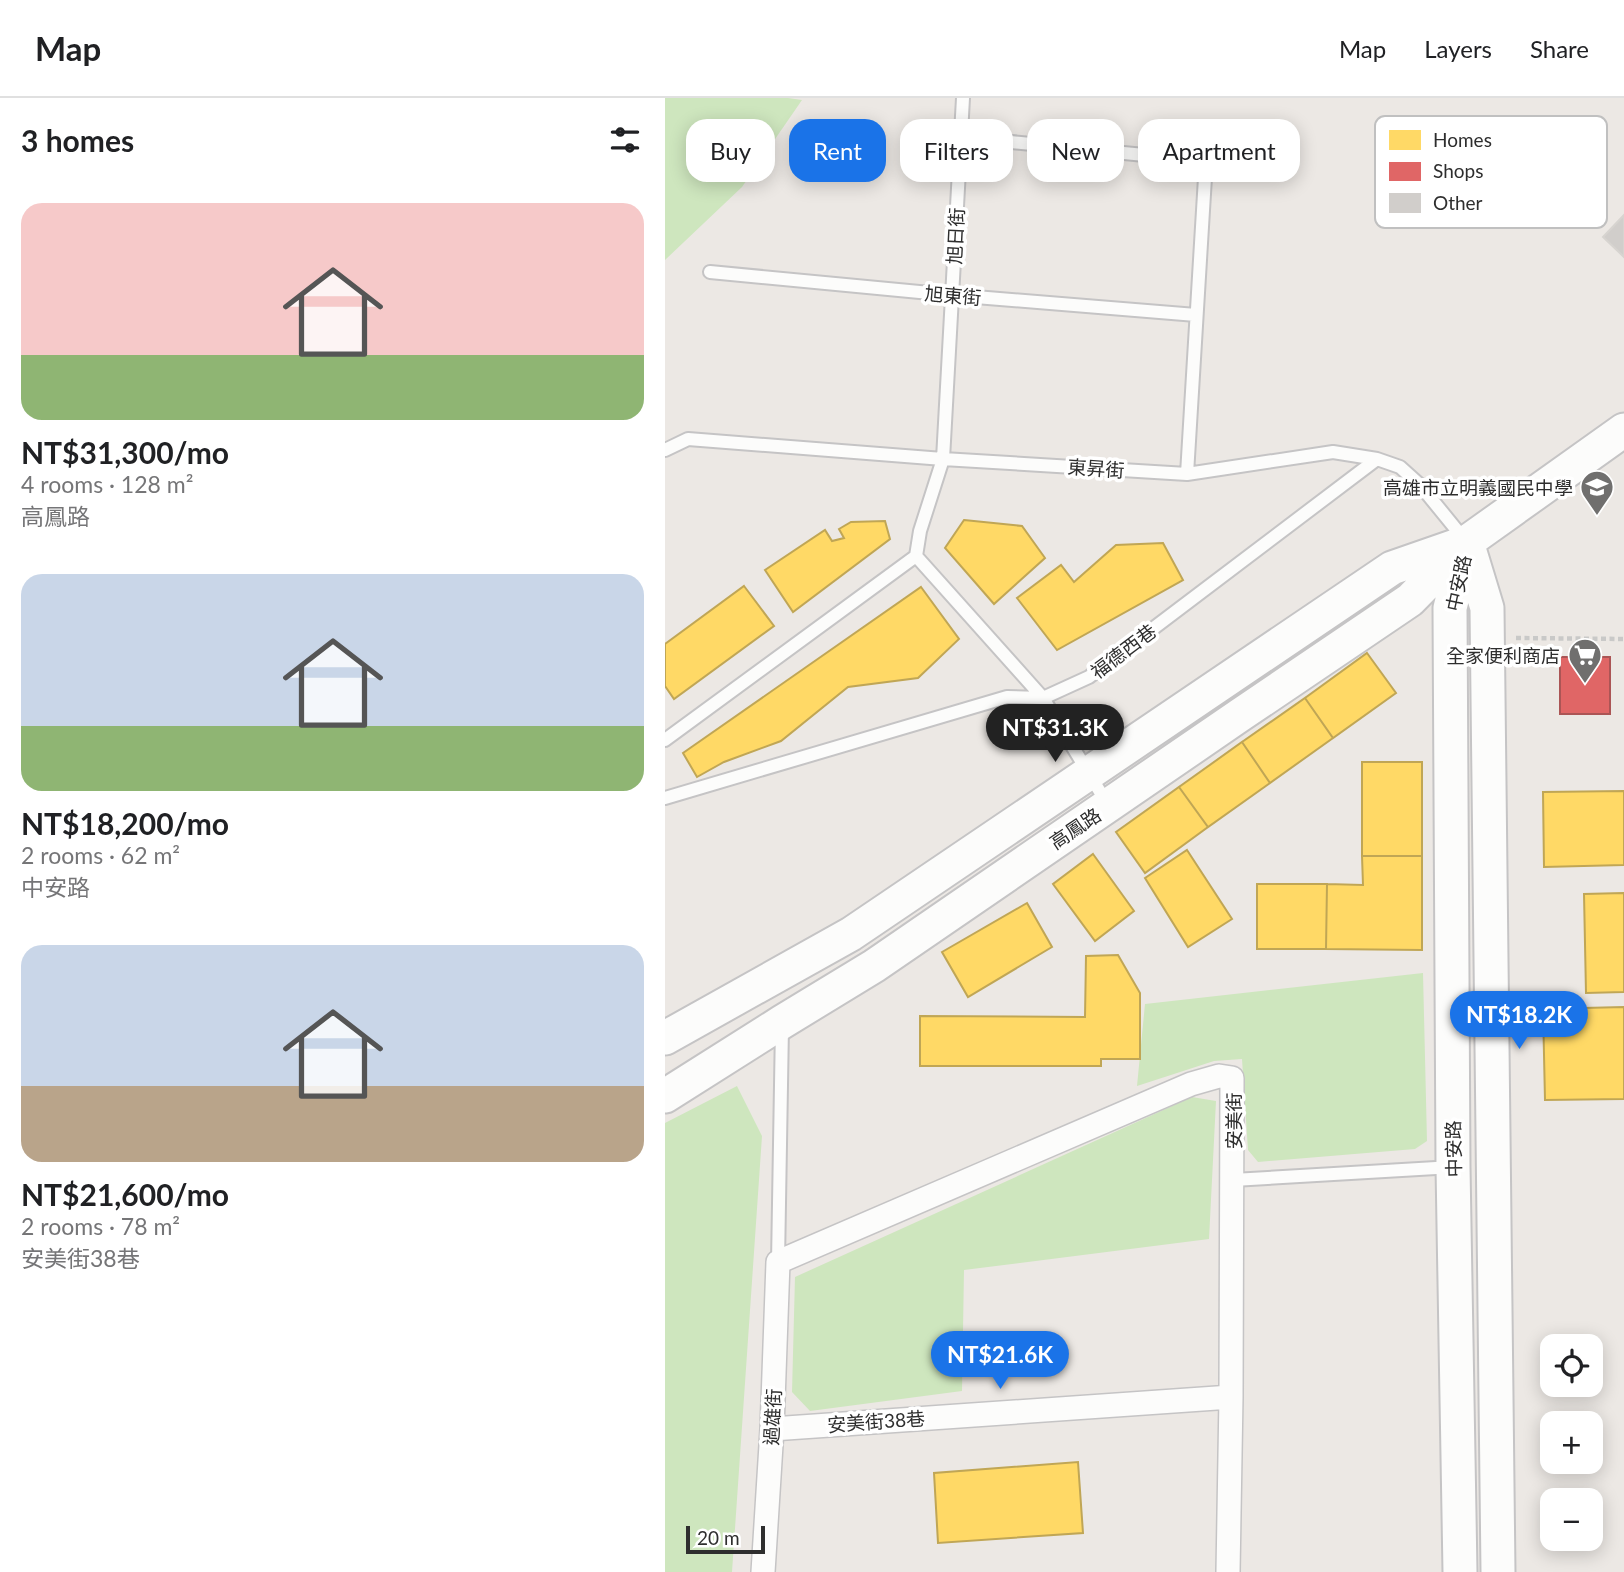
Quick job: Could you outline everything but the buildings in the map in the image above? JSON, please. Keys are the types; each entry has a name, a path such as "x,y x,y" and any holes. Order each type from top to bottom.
{"street":[{"name":"高鳳路","path":"666,1096 874,966 1410,600 1467,542 1624,430"},
{"name":"高鳳路","path":"665,1038 851,934 1392,568 1467,542"},
{"name":"中安路","path":"1467,542 1487,608 1498,1572"},
{"name":"中安路","path":"1460,1572 1453,1167 1450,608 1467,542"},
{"name":"安美街","path":"778,1262 1191,1084 1219,1076 1232,1078 1228,1572"},
{"name":"過雄街","path":"763,1572 778,1262"},
{"name":"安美街38巷","path":"772,1429 1231,1397"}],"lane":[{"name":"旭日街","path":"961,119 963,98"},
{"path":"1013,142 1206,161 1187,474"},
{"name":"旭日街","path":"916,556 920,531 943,459 957,182"},
{"name":"旭東街","path":"710,272 1196,315"},
{"name":"東昇街","path":"665,450 688,439 943,459 1187,474 1333,452 1377,459 1399,467 1420,485 1467,542"},
{"name":"福德西巷","path":"665,798 1007,696 1043,698 1089,677 1377,459"},
{"path":"665,740 916,556 1043,698 1109,805"},
{"path":"778,1262 782,1022"},
{"path":"1233,1180 1453,1167"}],"path":[{"path":"1487,638 1624,639"}],"green space":[{"path":"665,98 802,100 775,139 775,119 686,119 686,182 745,182 665,260"},
{"path":"1423,973 1427,1141 1415,1149 1258,1162 1248,1150 1242,1059 1214,1061 1137,1086 1145,1004"},
{"path":"737,1086 762,1136 732,1572 665,1572 665,1123"},
{"path":"1192,1097 1216,1101 1209,1239 964,1270 962,1391 810,1411 792,1392 795,1277"}],"place":[{"name":"高雄市立明義國民中學","path":"1597,517"},
{"name":"全家便利商店","path":"1585,685"}]}
